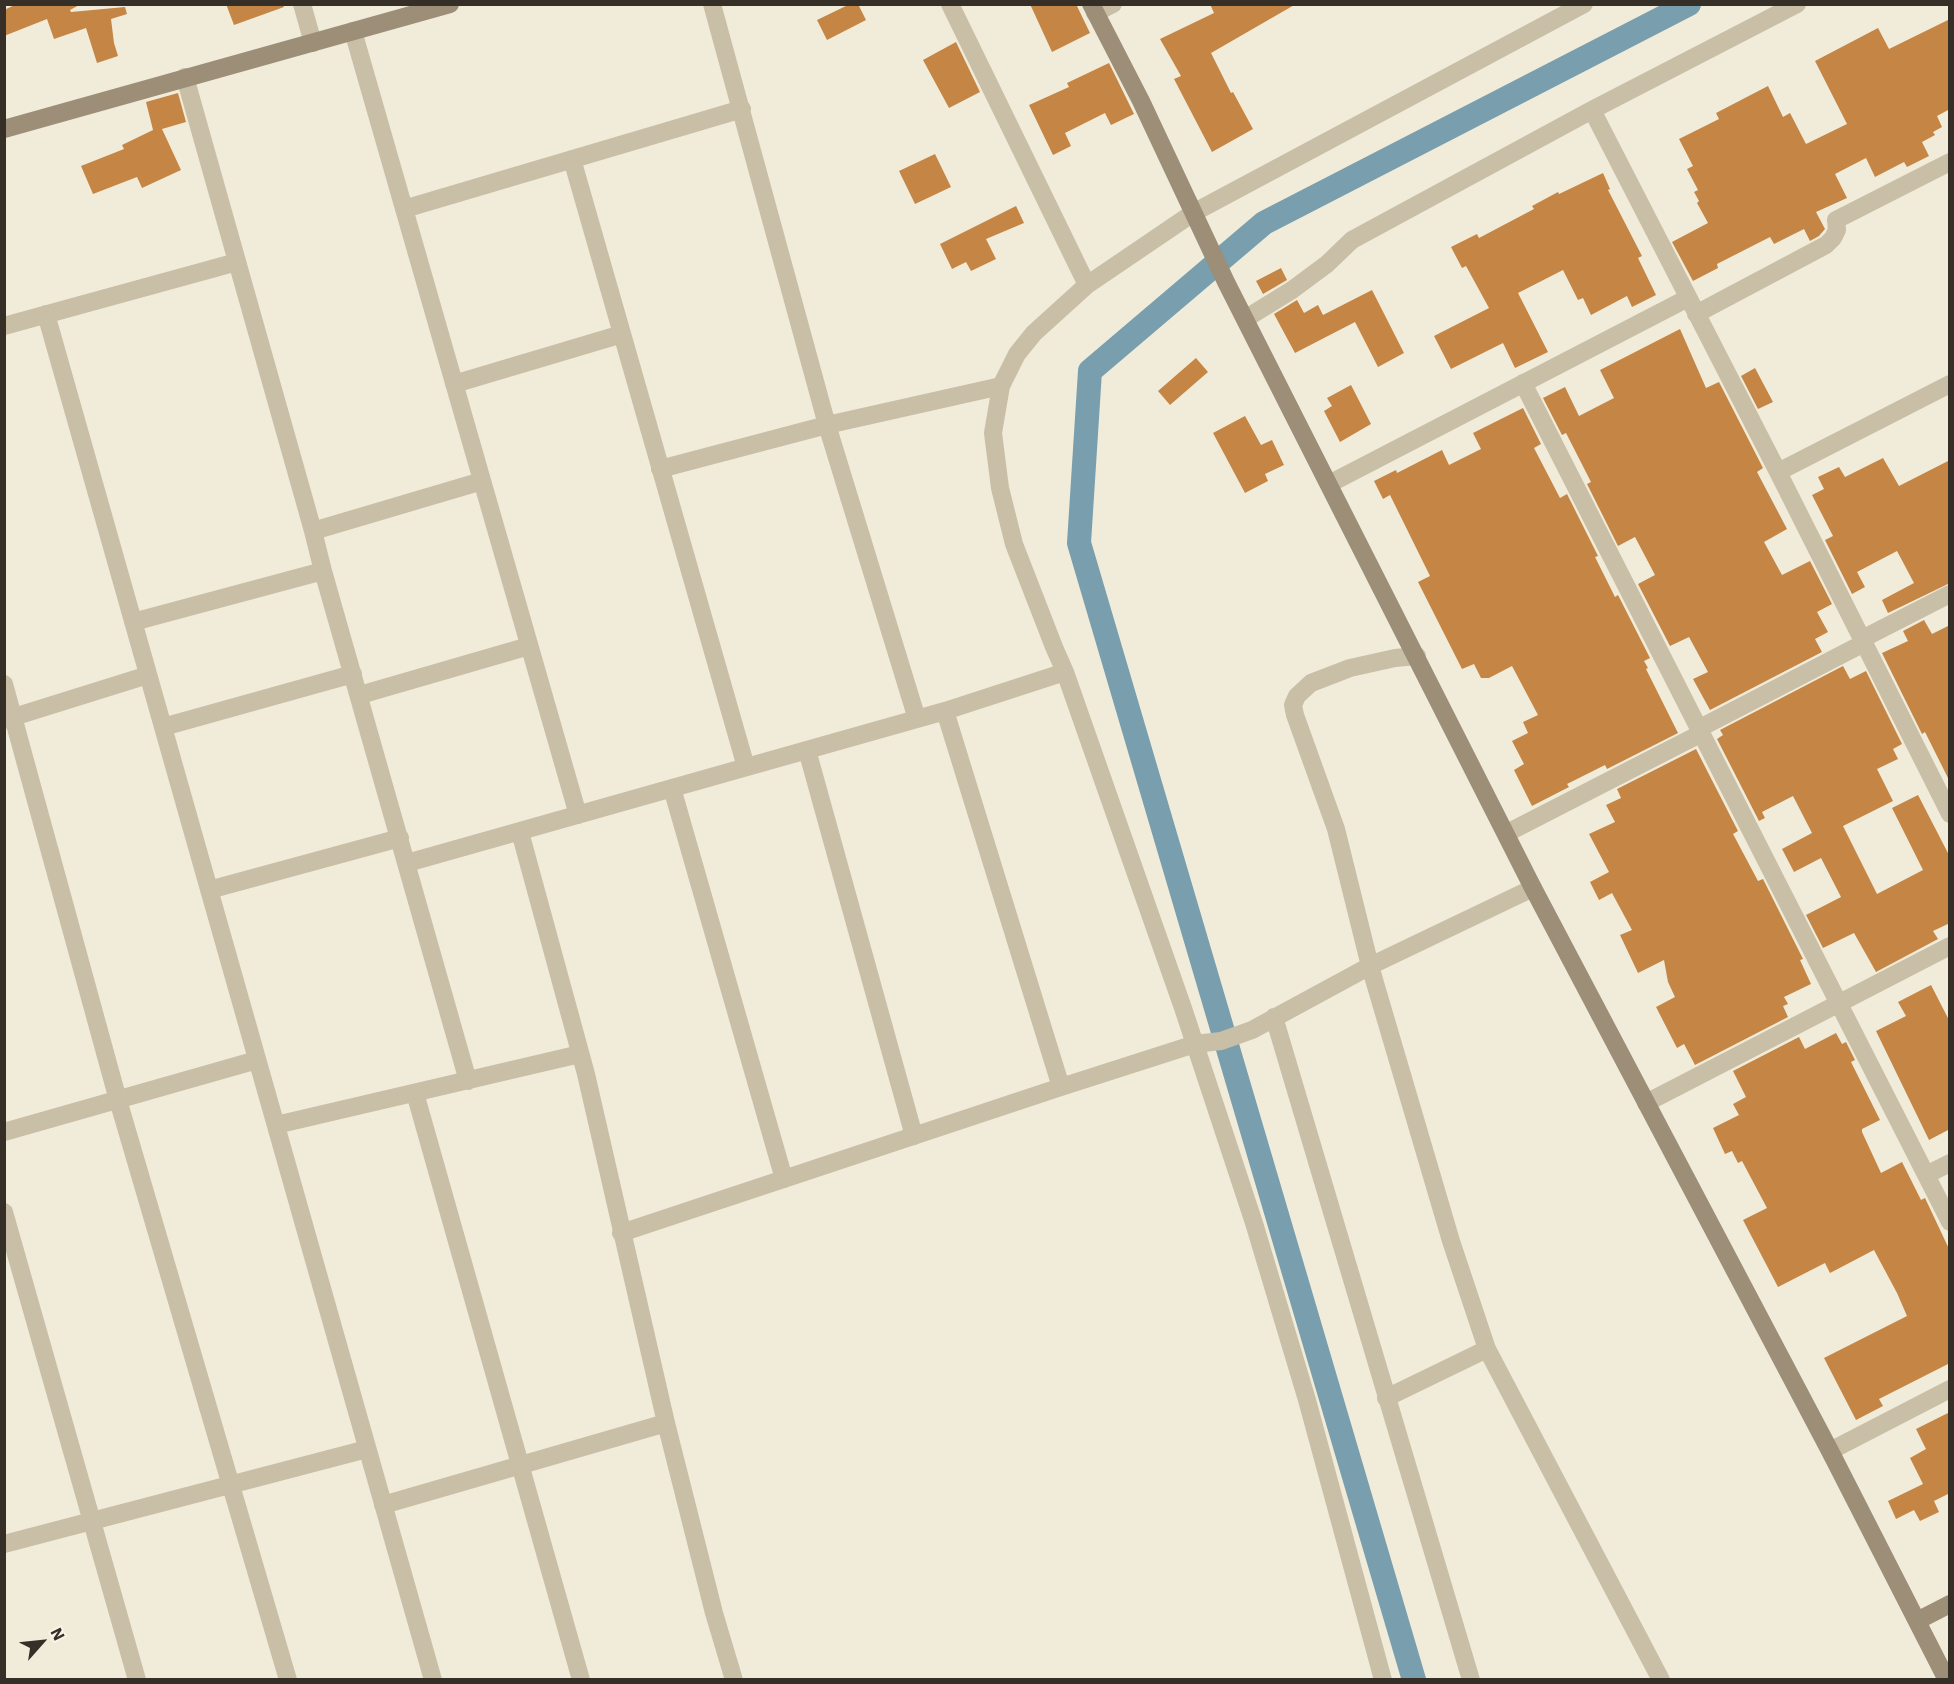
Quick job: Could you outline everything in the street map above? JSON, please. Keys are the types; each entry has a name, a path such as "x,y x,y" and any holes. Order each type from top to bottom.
{"street":[{"path":"302,4 313,43"},
{"path":"4,129 450,4"},
{"path":"712,4 827,425 917,719"},
{"path":"950,4 1087,285"},
{"path":"1113,4 1093,9 1141,101 1226,282 1533,888 1830,1451 1947,1680"},
{"path":"1383,1680 1307,1400 1254,1223 1195,1044 1065,672 1014,544 1000,488 993,433 1001,386 1017,354 1034,333 1087,285 1193,213 1557,12 1584,4"},
{"path":"1245,319 1292,290 1327,264 1352,240 1592,110 1797,4"},
{"path":"353,31 578,815"},
{"path":"185,77 468,1081"},
{"path":"404,209 742,109"},
{"path":"1592,110 1948,807"},
{"path":"572,159 746,767"},
{"path":"1329,484 1523,383 1826,246 1837,230 1836,220 1950,162"},
{"path":"4,326 237,261"},
{"path":"46,314 433,1680"},
{"path":"454,384 622,334"},
{"path":"1523,383 1950,1222"},
{"path":"1778,472 1950,384"},
{"path":"660,469 827,425 1001,386"},
{"path":"313,531 482,482"},
{"path":"133,622 323,571"},
{"path":"1507,833 1699,732 1950,594"},
{"path":"360,695 529,646"},
{"path":"1417,657 1378,662 1329,675 1303,689 1297,696 1293,705 1295,715 1336,829 1370,966 1451,1242 1487,1349 1661,1680"},
{"path":"407,863 945,711 1065,672"},
{"path":"163,727 353,674"},
{"path":"9,718 148,675"},
{"path":"4,684 9,718 288,1680"},
{"path":"945,711 1061,1087"},
{"path":"807,750 914,1136"},
{"path":"672,788 784,1179"},
{"path":"520,832 580,1054 666,1423 714,1613 734,1680"},
{"path":"209,890 400,838"},
{"path":"621,1233 1061,1087 1195,1044 1221,1041 1251,1030 1370,966 1533,888"},
{"path":"1646,1103 1950,946"},
{"path":"1274,1017 1471,1680"},
{"path":"276,1125 580,1054"},
{"path":"4,1132 257,1060"},
{"path":"415,1093 581,1680"},
{"path":"1926,1176 1950,1163"},
{"path":"4,1212 137,1680"},
{"path":"1386,1398 1487,1349"},
{"path":"1830,1451 1950,1389"},
{"path":"383,1505 666,1423"},
{"path":"4,1544 367,1449"},
{"path":"1917,1621 1950,1604"}],"building":[{"path":"17,4 81,4 70,10 71,12 125,7 127,14 111,19 118,56 97,63 86,28 54,39 47,19 4,36 4,10"},
{"path":"226,4 283,4 284,7 234,25"},
{"path":"850,4 858,4 866,20 827,40 817,20"},
{"path":"1030,4 1076,4 1090,33 1052,52"},
{"path":"1210,4 1296,4 1211,53 1231,93 1233,92 1253,129 1212,152 1174,79 1181,76 1160,39 1214,13"},
{"path":"1950,19 1950,109 1937,116 1942,127 1933,132 1935,135 1922,142 1929,156 1907,167 1904,162 1875,177 1866,158 1835,174 1847,198 1816,212 1825,229 1819,236 1810,241 1804,229 1774,244 1770,237 1717,264 1718,268 1693,281 1672,242 1708,223 1697,203 1699,201 1694,192 1698,190 1687,169 1693,166 1679,139 1719,119 1716,113 1768,86 1783,117 1790,113 1806,144 1847,124 1815,61 1878,28 1889,49"},
{"path":"956,42 980,92 949,108 923,60"},
{"path":"1109,63 1134,114 1111,125 1105,113 1065,133 1071,146 1053,155 1029,105 1069,87 1067,83"},
{"path":"178,93 186,122 162,129 181,170 142,188 137,177 93,194 81,166 124,149 122,145 153,130 146,102"},
{"path":"935,154 951,187 915,204 899,171"},
{"path":"1603,173 1610,189 1608,190 1642,256 1638,258 1656,295 1632,307 1627,296 1591,315 1583,298 1578,300 1563,270 1518,293 1548,352 1515,368 1503,343 1451,369 1434,336 1489,308 1466,266 1462,268 1451,247 1477,234 1479,238 1534,209 1532,206 1558,192 1559,194"},
{"path":"1016,206 1024,223 986,239 996,259 971,271 966,262 952,269 940,244"},
{"path":"1281,268 1287,280 1263,294 1256,281"},
{"path":"1372,290 1404,353 1378,367 1355,322 1295,353 1274,314 1297,300 1304,313 1318,305 1323,315"},
{"path":"1680,329 1706,388 1719,382 1763,468 1757,472 1787,529 1764,542 1782,575 1810,561 1832,604 1817,612 1828,632 1815,639 1822,652 1710,710 1693,679 1708,672 1689,637 1670,646 1638,584 1655,575 1635,537 1618,546 1587,484 1591,482 1566,433 1562,435 1543,398 1565,387 1579,416 1614,398 1600,370"},
{"path":"1196,358 1208,372 1170,405 1158,391"},
{"path":"1755,368 1773,402 1758,409 1741,376"},
{"path":"1351,385 1371,424 1340,442 1324,411 1332,406 1327,398"},
{"path":"1523,408 1541,444 1534,448 1560,498 1567,494 1598,556 1595,557 1615,597 1618,595 1650,658 1644,661 1648,668 1646,669 1678,733 1607,769 1605,765 1567,784 1569,787 1532,806 1514,770 1524,764 1512,741 1528,733 1523,722 1538,715 1512,666 1489,678 1481,678 1474,664 1462,669 1418,582 1430,576 1390,495 1383,499 1374,481 1396,470 1397,473 1442,450 1449,465 1481,449 1473,433"},
{"path":"1245,416 1261,445 1272,440 1284,465 1265,474 1268,481 1245,493 1213,433"},
{"path":"1883,458 1899,486 1950,460 1950,583 1888,613 1882,600 1914,583 1897,551 1857,572 1865,587 1852,594 1825,540 1833,536 1812,495 1824,489 1818,477 1839,467 1845,477"},
{"path":"1924,620 1932,634 1950,625 1950,782 1925,732 1922,734 1882,653 1908,641 1903,631"},
{"path":"1843,666 1850,679 1866,671 1902,744 1893,749 1898,759 1877,769 1893,801 1843,826 1877,894 1923,870 1892,808 1918,795 1950,857 1950,923 1933,931 1938,939 1876,972 1854,933 1823,948 1806,915 1841,897 1821,858 1794,872 1782,849 1812,833 1793,796 1762,812 1765,818 1759,821 1717,739 1723,735 1720,730"},
{"path":"1696,749 1738,831 1733,834 1758,881 1763,879 1803,959 1800,960 1811,984 1784,997 1788,1004 1783,1006 1788,1017 1695,1065 1684,1044 1677,1048 1656,1007 1675,997 1668,982 1664,960 1638,973 1620,935 1632,930 1612,893 1599,900 1590,882 1609,872 1589,834 1615,822 1606,805 1621,798 1617,789"},
{"path":"1931,985 1950,1022 1950,1129 1929,1140 1876,1031 1906,1016 1898,1002"},
{"path":"1836,1033 1842,1044 1846,1042 1855,1060 1851,1062 1880,1120 1862,1129 1862,1132 1881,1173 1902,1162 1921,1200 1925,1198 1950,1251 1950,1363 1879,1399 1883,1406 1856,1420 1824,1358 1907,1316 1897,1293 1874,1250 1830,1273 1825,1263 1778,1287 1743,1220 1767,1208 1742,1161 1738,1163 1732,1151 1725,1154 1713,1128 1739,1115 1733,1104 1746,1097 1733,1071 1799,1037 1805,1049"},
{"path":"1950,1412 1950,1493 1934,1501 1939,1512 1920,1521 1914,1510 1896,1519 1888,1501 1923,1484 1910,1458 1926,1449 1916,1429"}],"waterway":[{"path":"1414,1680 1079,543 1090,371 1264,223 1689,4"}]}
